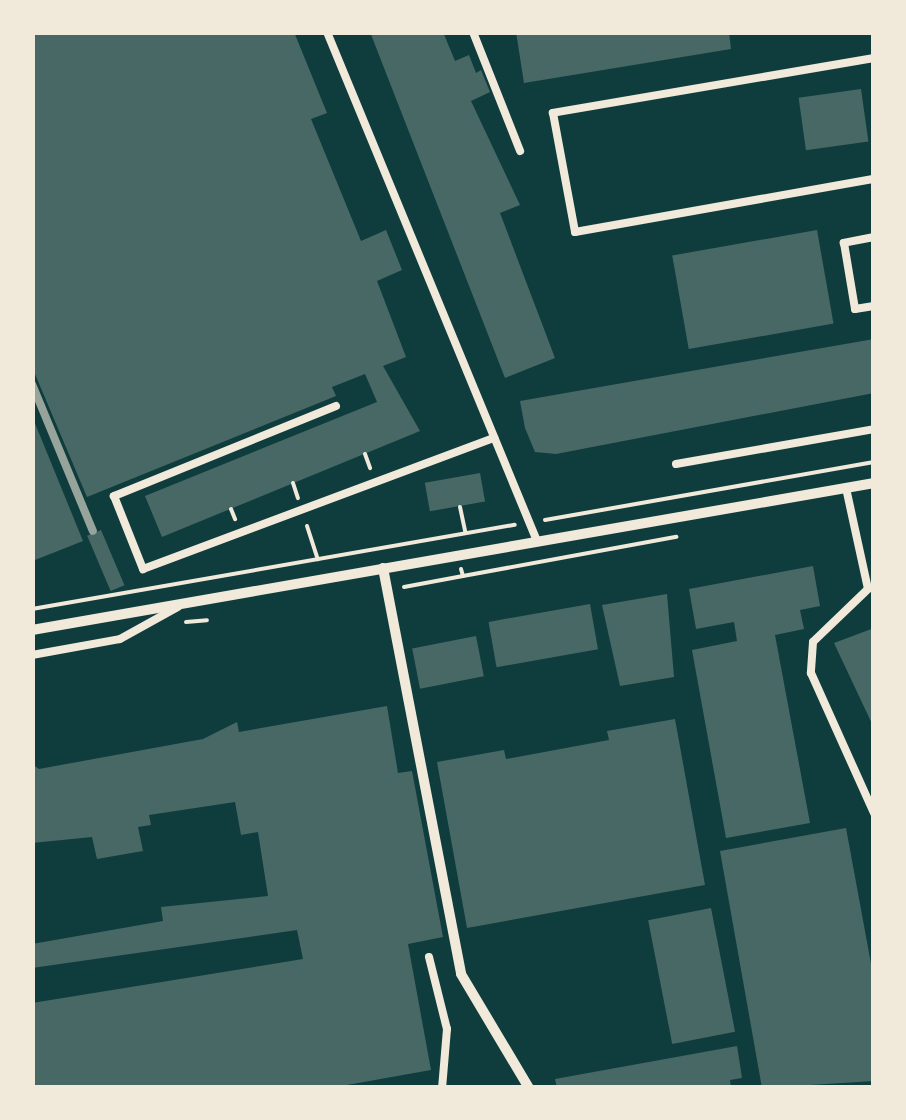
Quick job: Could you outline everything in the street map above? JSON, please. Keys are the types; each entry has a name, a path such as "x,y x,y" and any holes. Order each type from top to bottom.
{"street":[{"path":"32,630 874,483"},
{"path":"383,568 460,974 529,1088"}],"lane":[{"path":"327,32 537,542"},
{"path":"474,32 520,151"},
{"path":"874,58 553,113 575,232 874,179"},
{"path":"874,237 844,242 855,309 874,306"},
{"path":"336,406 114,496 143,569 494,438"},
{"path":"676,464 874,429"},
{"path":"846,488 868,590 813,642 811,672 874,813"},
{"path":"32,655 120,639 185,603"},
{"path":"429,956 447,1030 442,1088"}],"path":[{"path":"32,609 874,462"},
{"path":"460,506 466,534"},
{"path":"388,590 463,576"}],"building":[{"path":"32,32 294,32 327,113 311,119 361,241 386,230 402,270 377,281 406,357 383,366 420,431 162,537 145,496 377,402 365,374 332,387 336,396 87,497 32,367"},
{"path":"370,32 443,32 455,61 469,55 476,73 481,70 490,92 471,101 520,205 500,213 555,358 505,378"},
{"path":"516,32 729,32 731,49 524,83"},
{"path":"861,89 868,141 806,150 799,98"},
{"path":"817,230 833,324 689,349 672,256"},
{"path":"874,339 874,393 556,454 535,452 525,428 520,401"},
{"path":"32,416 83,541 35,560 32,553"},
{"path":"480,473 485,502 430,511 425,483"},
{"path":"101,530 124,585 111,591 87,536"},
{"path":"813,566 820,606 800,610 804,629 775,635 810,823 726,838 692,650 737,641 734,622 696,629 689,589"},
{"path":"667,594 674,677 620,686 602,605"},
{"path":"590,604 598,649 497,667 489,622"},
{"path":"874,628 874,728 834,643"},
{"path":"476,636 484,676 420,689 412,648"},
{"path":"387,706 398,773 412,771 443,937 408,944 431,1070 330,1088 32,1088 32,1003 303,959 297,930 32,968 32,944 163,921 161,907 268,896 258,832 241,835 235,802 149,815 151,825 138,827 143,851 97,859 92,837 32,843 32,764 39,769 203,739 237,722 239,732"},
{"path":"675,719 705,885 467,928 437,762 504,750 506,759 609,740 607,731"},
{"path":"846,828 874,980 874,1081 762,1088 720,851"},
{"path":"711,908 735,1032 672,1044 648,920"},
{"path":"737,1046 742,1078 730,1080 731,1088 557,1088 555,1079"}],"railway":[{"path":"32,384 93,531"}]}
